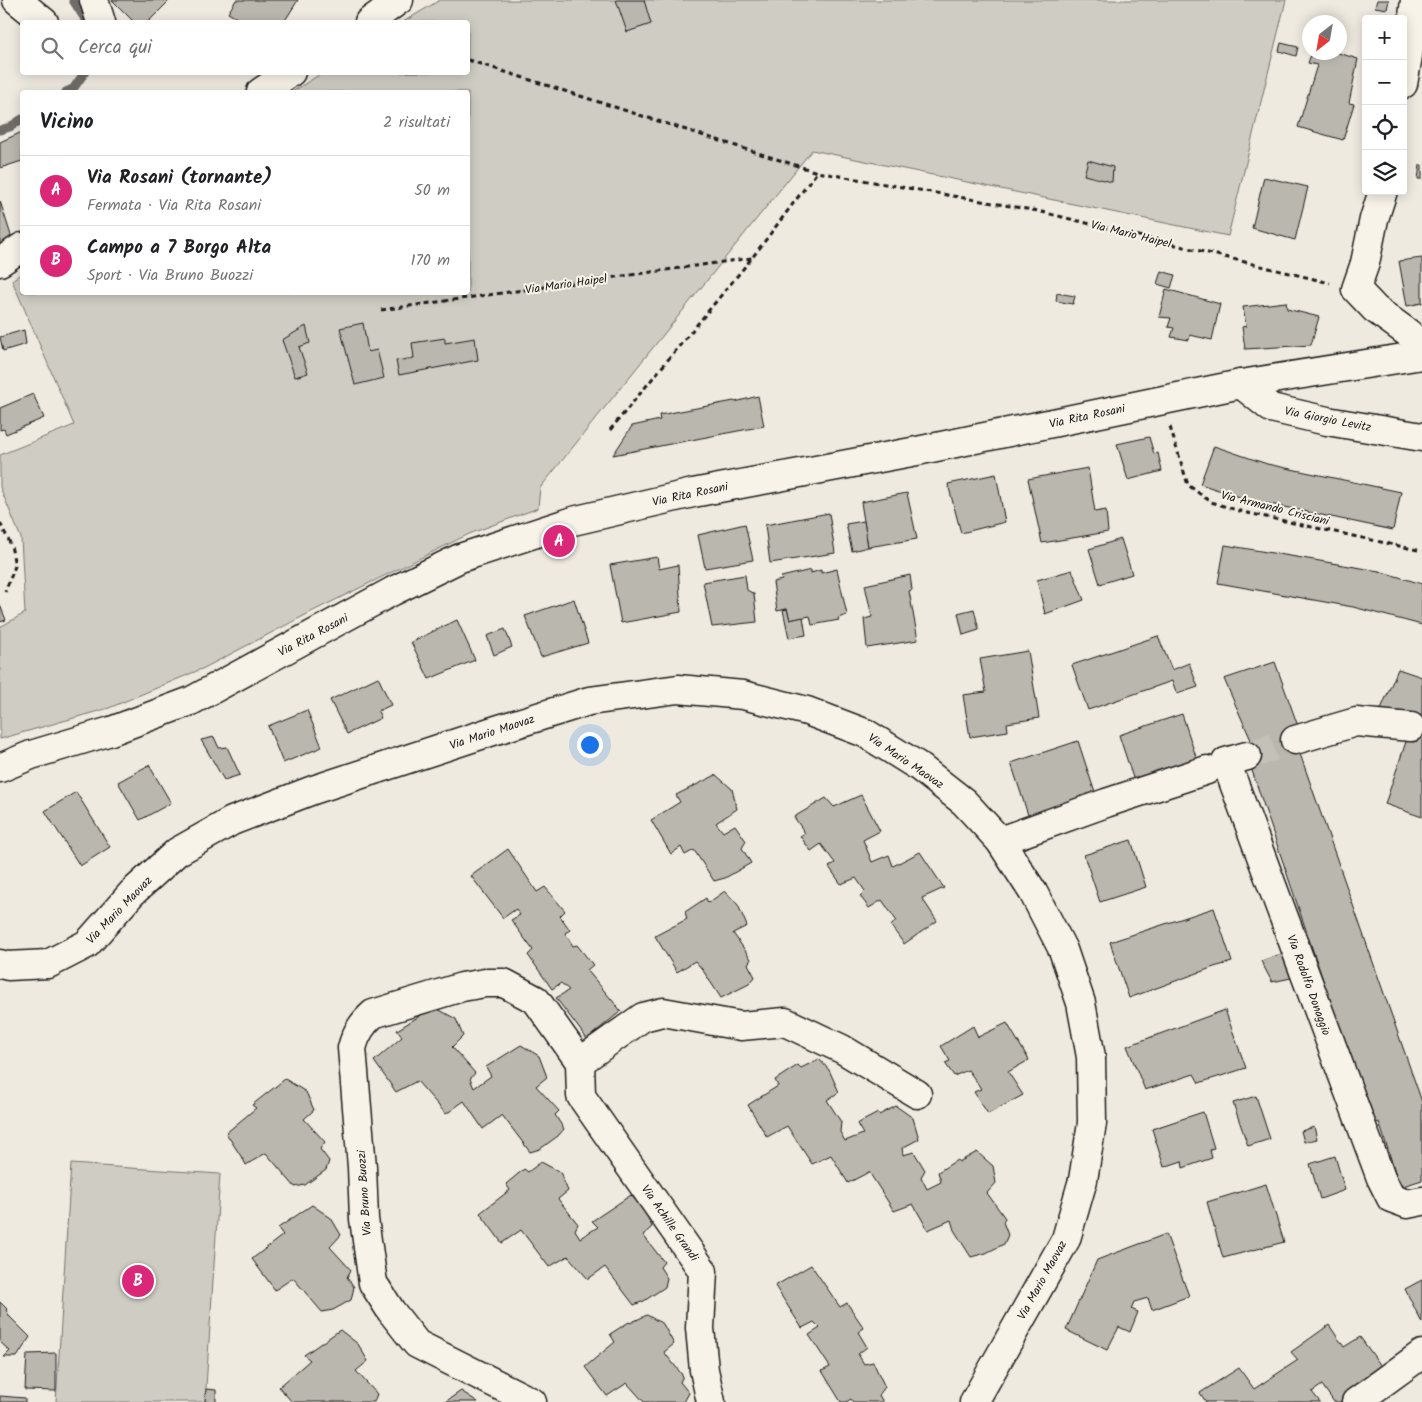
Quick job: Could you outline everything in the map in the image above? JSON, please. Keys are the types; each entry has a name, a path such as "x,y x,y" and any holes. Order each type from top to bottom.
{"street":[{"path":"17,0 42,20"},
{"path":"94,0 100,20"},
{"path":"372,20 399,0"},
{"path":"1407,61 1415,0"},
{"path":"263,90 287,75"},
{"path":"1381,195 1365,263 1356,289 1375,309 1408,333 1422,346"},
{"path":"0,262 20,249"},
{"name":"Via Rita Rosani","path":"0,768 30,755 111,731 191,701 385,596 460,558 573,521 693,493 917,451 1240,384 1422,355"},
{"name":"Via Giorgio Levitz","path":"1240,384 1271,408 1327,421 1422,437"},
{"name":"Via Mario Maovaz","path":"0,964 8,966 48,964 87,944 132,894 177,852 232,821 313,790 589,701 678,690 743,695 807,711 865,733 918,766 964,802 1000,841 1033,892 1063,950 1081,1003 1091,1057 1092,1123 1083,1180 1066,1239 974,1402"},
{"path":"1295,740 1356,722 1411,727"},
{"name":"Via Rodolfo Donaggio","path":"1247,756 1226,762 1381,1178 1391,1198 1407,1204 1422,1201"},
{"path":"1000,841 1106,803 1207,770"},
{"name":"Via Bruno Buozzi","path":"532,1402 417,1344 391,1311 373,1282 364,1219 362,1167 352,1048 356,1034 364,1022 373,1014 462,987 485,983 504,983 536,1000 580,1062"},
{"path":"580,1062 642,1018 663,1012 741,1026 785,1022 842,1049 917,1094"},
{"name":"Via Achille Grandi","path":"580,1062 580,1096 703,1271 700,1328 704,1370 711,1402"},
{"path":"1356,1402 1422,1354"}],"path":[{"name":"Via Mario Haipel","path":"470,61 817,172 1038,211 1356,289"},
{"path":"610,430 752,258 817,172"},
{"name":"Via Mario Haipel","path":"380,310 752,258"},
{"name":"Via Armando Crisciani","path":"1170,426 1188,485 1211,502 1243,512 1422,551"},
{"path":"0,523 11,544 16,566 5,592"}],"shaded area":[{"path":"440,0 1286,0 1228,236 812,150 540,488 538,508 469,534 313,611 204,668 109,708 0,739 0,627 25,613 21,538 0,487 0,455 74,425 12,280 20,274 20,295 470,295 470,90 295,90 319,75 470,75 470,20 406,20"},
{"path":"71,1164 220,1174 205,1402 56,1402"}],"building":[{"path":"112,0 170,0 150,20 132,20"},
{"path":"236,0 298,0 285,20 240,20 228,13"},
{"path":"616,0 644,0 651,24 627,32"},
{"path":"1377,0 1389,0 1387,9 1375,7"},
{"path":"1281,43 1298,47 1296,56 1279,51"},
{"path":"1347,56 1358,59 1349,103 1354,104 1343,140 1298,127 1317,65 1308,63 1309,60 1347,60"},
{"path":"20,133 20,162 0,168 0,142"},
{"path":"1088,160 1113,167 1112,182 1084,175"},
{"path":"1420,165 1422,165 1422,179 1418,179"},
{"path":"1264,177 1308,187 1295,240 1252,228"},
{"path":"0,201 15,248 0,254"},
{"path":"1422,258 1422,303 1407,306 1399,261"},
{"path":"1161,271 1175,275 1171,288 1157,284"},
{"path":"1166,289 1220,304 1212,340 1190,335 1189,340 1171,337 1174,328 1168,327 1171,318 1159,317"},
{"path":"1057,293 1075,296 1073,304 1056,301"},
{"path":"1286,302 1287,309 1319,317 1311,345 1245,349 1242,327 1246,326 1243,307"},
{"path":"363,323 368,352 377,350 384,378 355,385 340,328"},
{"path":"306,326 310,343 299,347 308,373 295,377 282,340"},
{"path":"24,330 26,344 3,351 0,337"},
{"path":"445,338 445,343 475,338 478,360 399,375 396,361 414,358 412,343"},
{"path":"33,394 44,418 6,434 4,429 0,430 0,408"},
{"path":"758,396 764,426 613,455 632,426 660,420 659,415 735,402"},
{"path":"1149,437 1154,454 1158,453 1162,471 1128,480 1117,444"},
{"path":"1214,446 1267,464 1401,492 1393,530 1246,499 1200,484"},
{"path":"1088,468 1095,512 1106,510 1108,532 1042,543 1028,479"},
{"path":"996,474 1005,522 961,533 948,484"},
{"path":"907,493 917,539 868,547 861,502"},
{"path":"829,513 835,553 770,563 765,525"},
{"path":"864,521 868,547 852,551 846,524"},
{"path":"745,524 753,560 705,568 698,535"},
{"path":"1121,539 1132,574 1100,584 1089,549"},
{"path":"1225,545 1379,571 1422,584 1422,625 1353,607 1218,583"},
{"path":"657,557 659,569 678,565 681,612 621,623 610,565"},
{"path":"837,569 847,615 838,618 839,620 812,625 810,616 790,620 787,609 777,611 773,582 782,580 781,577 811,570 811,573 821,570 821,573"},
{"path":"1072,570 1084,600 1045,614 1037,580"},
{"path":"745,575 747,590 754,594 757,622 712,627 703,582"},
{"path":"910,575 912,590 909,591 918,640 867,648 864,619 872,617 865,585"},
{"path":"574,599 588,643 541,657 525,616"},
{"path":"0,605 6,620 0,622"},
{"path":"787,609 790,620 803,617 806,635 789,638 783,610"},
{"path":"974,609 979,630 963,635 958,613"},
{"path":"457,620 475,660 429,679 411,642"},
{"path":"505,629 512,647 494,655 487,636"},
{"path":"1158,636 1172,670 1189,663 1198,687 1177,694 1172,681 1088,710 1072,665"},
{"path":"1028,651 1039,718 1007,723 1008,731 970,737 963,695 986,692 980,659"},
{"path":"1275,662 1299,729 1292,731 1422,1102 1422,1180 1400,1187 1379,1122 1372,1125 1243,744 1251,740 1224,679"},
{"path":"1398,669 1422,677 1422,817 1385,804 1413,721 1381,709"},
{"path":"378,677 391,705 378,711 381,718 347,734 330,700"},
{"path":"307,710 322,747 283,763 268,726"},
{"path":"1182,714 1198,763 1135,784 1119,735"},
{"path":"214,737 219,748 227,747 240,775 224,780 201,740"},
{"path":"1078,741 1097,799 1030,821 1011,763"},
{"path":"149,765 171,803 140,820 118,782"},
{"path":"716,775 732,789 737,809 716,823 723,832 735,825 746,841 742,848 751,863 725,878 714,881 694,850 685,855 681,847 671,854 651,820 680,802 676,795"},
{"path":"76,792 110,847 80,866 45,811"},
{"path":"861,795 880,831 863,840 872,862 889,855 893,866 920,852 944,888 922,898 937,921 904,944 891,926 896,920 882,900 869,908 860,896 865,891 856,878 841,884 829,867 835,863 821,844 811,851 800,836 805,833 794,817 826,798 834,807"},
{"path":"1131,840 1146,887 1100,902 1084,855"},
{"path":"508,849 537,892 545,887 565,911 560,916 570,930 565,933 573,946 577,945 593,965 587,970 621,1011 587,1039 556,998 569,990 561,983 552,989 528,955 533,950 511,920 520,915 516,909 503,918 471,876"},
{"path":"725,891 738,905 747,926 733,933 751,959 748,964 755,977 749,984 721,998 695,961 677,972 655,936 687,919 685,912 706,898 708,903"},
{"path":"1214,908 1232,962 1129,998 1110,942"},
{"path":"1284,953 1291,978 1272,982 1261,961"},
{"path":"434,1007 456,1019 463,1036 452,1047 475,1073 470,1079 474,1088 491,1076 486,1067 521,1045 539,1056 547,1077 536,1086 559,1111 555,1115 564,1129 558,1136 540,1149 530,1152 502,1115 483,1129 464,1101 446,1114 417,1081 396,1092 374,1061 402,1037 397,1030"},
{"path":"1225,1010 1246,1068 1199,1083 1194,1074 1145,1090 1127,1046"},
{"path":"1007,1023 1029,1060 1008,1072 1023,1095 988,1114 974,1092 981,1089 976,1081 968,1070 954,1076 945,1063 950,1061 941,1046 973,1026 978,1037"},
{"path":"819,1059 829,1070 839,1092 827,1100 841,1122 840,1132 845,1141 863,1134 857,1124 896,1106 913,1118 919,1139 902,1148 903,1155 914,1152 925,1170 921,1177 927,1189 941,1182 938,1172 957,1160 959,1162 977,1152 993,1166 996,1183 987,1193 1005,1218 1003,1222 1008,1235 1004,1244 986,1253 971,1257 954,1230 951,1220 928,1230 913,1204 894,1211 869,1172 848,1183 831,1155 812,1164 787,1126 767,1137 748,1105 778,1086 775,1080 798,1065 801,1068"},
{"path":"285,1079 306,1092 314,1110 304,1119 325,1142 320,1149 329,1161 326,1170 305,1185 295,1187 266,1153 246,1165 226,1133 256,1108 252,1105"},
{"path":"1256,1096 1270,1139 1248,1146 1233,1103"},
{"path":"1203,1112 1214,1148 1210,1150 1212,1158 1183,1168 1182,1161 1164,1167 1152,1129"},
{"path":"1314,1127 1317,1139 1304,1142 1301,1131"},
{"path":"1335,1156 1345,1190 1320,1199 1310,1164"},
{"path":"541,1162 560,1172 568,1191 558,1199 578,1224 575,1230 580,1238 598,1227 592,1221 631,1195 645,1211 652,1227 643,1235 664,1262 660,1267 667,1278 665,1287 644,1301 634,1305 605,1267 588,1279 568,1256 549,1267 521,1230 502,1243 480,1213 510,1190 506,1184 524,1169 528,1172"},
{"path":"1266,1184 1284,1242 1223,1258 1207,1202"},
{"path":"312,1205 331,1218 341,1235 330,1247 351,1270 347,1277 354,1287 351,1300 333,1310 322,1312 293,1278 275,1290 252,1259 283,1235 278,1228"},
{"path":"1166,1234 1189,1296 1152,1310 1148,1298 1134,1302 1131,1309 1138,1312 1130,1332 1119,1327 1107,1350 1066,1330 1097,1260"},
{"path":"811,1265 840,1307 847,1303 864,1328 858,1332 867,1347 858,1354 864,1364 873,1362 885,1387 879,1395 883,1402 853,1402 851,1399 841,1402 822,1371 830,1367 809,1335 820,1328 814,1322 802,1328 775,1286"},
{"path":"1422,1280 1422,1323 1405,1289"},
{"path":"0,1302 7,1309 10,1317 30,1337 17,1357 4,1357 10,1351 0,1342"},
{"path":"647,1315 663,1324 674,1344 664,1352 683,1376 680,1382 689,1393 684,1402 644,1402 627,1383 607,1396 585,1367 615,1342 610,1334 629,1322"},
{"path":"1329,1325 1344,1347 1360,1337 1384,1370 1340,1402 1334,1402 1322,1385 1312,1392 1320,1402 1206,1402 1200,1393 1239,1368 1254,1389 1298,1360 1291,1352"},
{"path":"340,1330 358,1344 368,1361 356,1371 377,1394 374,1402 292,1402 279,1387 310,1360 304,1355"},
{"path":"56,1353 56,1391 25,1390 27,1354"},
{"path":"206,1389 216,1390 216,1402 205,1402"},
{"path":"461,1391 478,1402 445,1402"},
{"path":"0,1396 25,1398 25,1402 0,1402"}],"waterway":[{"path":"73,0 86,20"},
{"path":"71,90 83,75"},
{"path":"0,130 10,127 20,120"}],"tunnel":[{"path":"1247,756 1295,740"}],"place":[{"name":"Via Rosani (tornante)","path":"559,541"},
{"name":"Campo a 7 Borgo Alta","path":"138,1281"}]}
